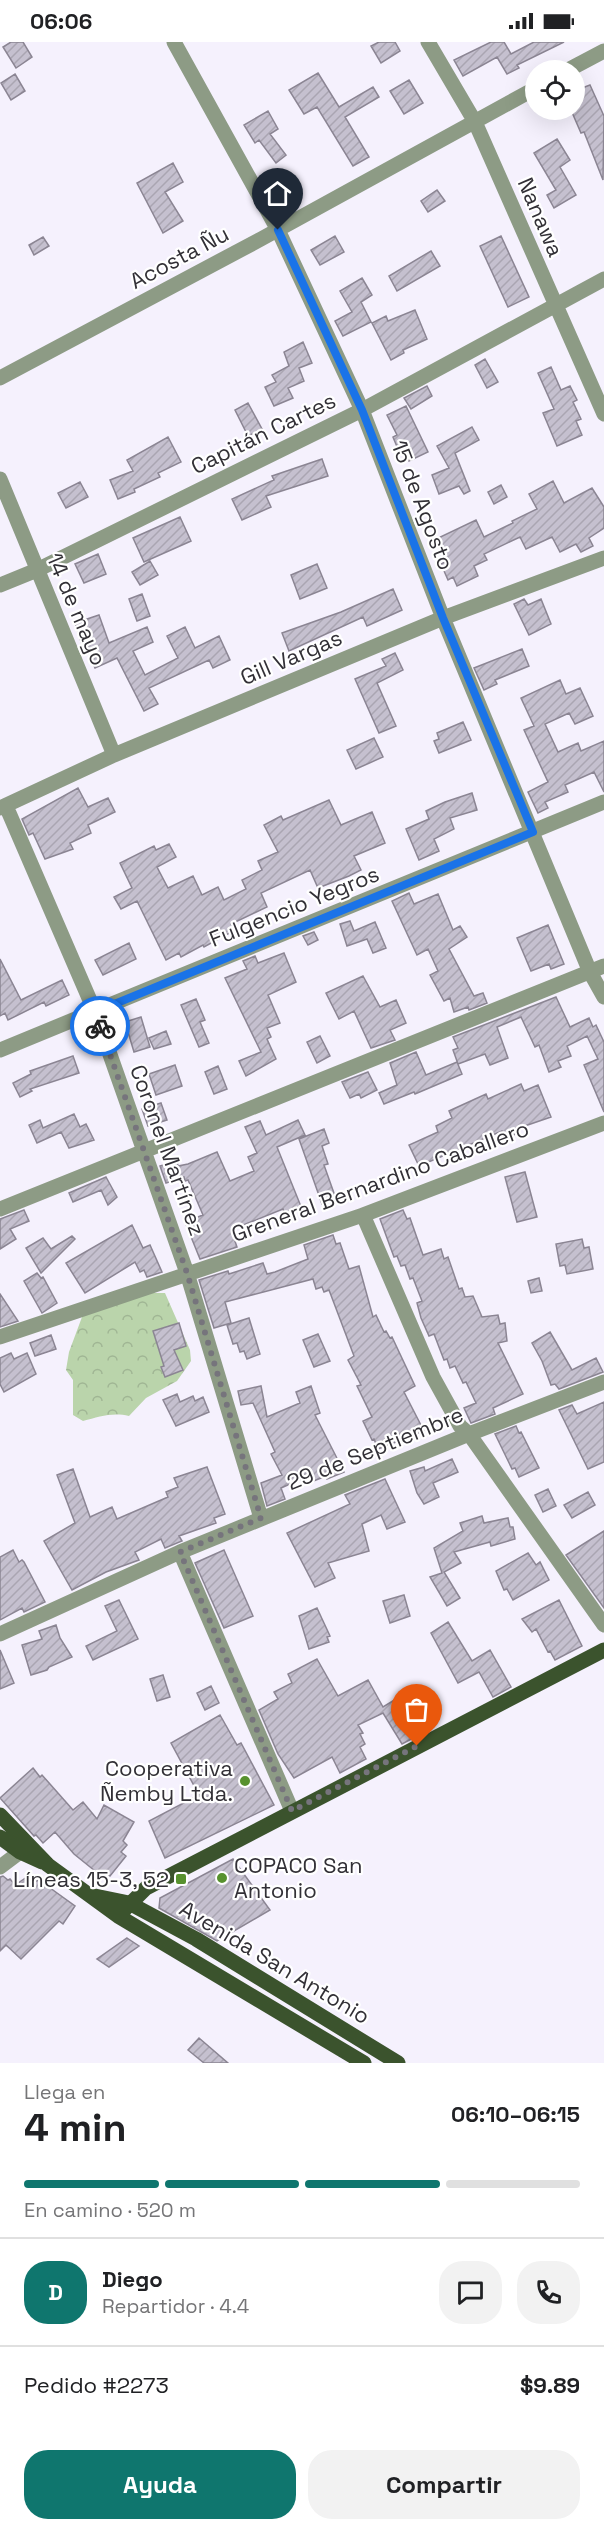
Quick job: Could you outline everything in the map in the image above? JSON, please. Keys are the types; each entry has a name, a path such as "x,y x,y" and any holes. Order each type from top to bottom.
{"main road":[{"path":"118,1916 146,1888 604,1650"},
{"name":"Avenida San Antonio","path":"0,1815 48,1864 118,1916 364,2063"},
{"name":"Avenida San Antonio","path":"0,1837 20,1852 48,1864"},
{"name":"Avenida San Antonio","path":"92,1896 129,1903 196,1939 398,2063"}],"street":[{"name":"15 de Agosto","path":"174,42 278,230 362,410 443,618 533,832 597,969 604,997"},
{"name":"Nanawa","path":"428,42 475,122 604,414"},
{"path":"585,61 604,51"},
{"name":"Acosta Ñu","path":"0,378 278,230 525,94"},
{"name":"Capitán Cartes","path":"0,585 37,570 362,410 604,279"},
{"name":"14 de mayo","path":"0,479 114,755"},
{"name":"Gill Vargas","path":"3,807 114,755 443,618 604,558"},
{"name":"Fulgencio Yegros","path":"0,1050 604,802"},
{"name":"Coronel Martínez","path":"3,807 95,1012 187,1273 261,1518"},
{"path":"0,1209 597,969"},
{"name":"Greneral Bernardino Caballero","path":"0,1337 363,1215 604,1123"},
{"path":"363,1215 433,1377 460,1426 469,1434 604,1625"},
{"name":"29 de Septiembre","path":"0,1634 180,1552 261,1518 604,1382"},
{"path":"180,1552 292,1811"},
{"path":"0,1867 20,1852"}],"green space":[{"path":"125,1293 165,1293 190,1350 191,1361 177,1381 146,1398 129,1416 111,1415 83,1421 73,1415 73,1380 66,1370 69,1352 82,1317"}],"building":[{"path":"11,42 23,42 32,57 16,68 3,47"},
{"path":"379,42 395,42 400,51 381,63 371,46"},
{"path":"491,42 504,42 511,54 534,42 564,42 525,60 517,65 519,68 507,74 497,57 463,76 454,60"},
{"path":"318,73 339,107 373,87 379,97 345,117 369,157 353,166 317,107 304,114 289,90"},
{"path":"15,74 25,91 11,100 1,83"},
{"path":"409,80 423,103 404,114 390,91"},
{"path":"590,85 604,116 603,180 584,132 581,133 575,120 585,120 585,87"},
{"path":"268,111 278,129 270,134 286,155 276,163 259,140 255,143 244,125"},
{"path":"557,139 570,160 560,167 576,195 554,208 547,195 556,190 534,153"},
{"path":"173,163 183,182 165,192 183,221 163,233 137,183"},
{"path":"437,190 445,201 428,212 421,201"},
{"path":"335,236 344,252 320,265 311,250"},
{"path":"501,236 529,297 508,307 480,246"},
{"path":"43,237 49,246 34,255 29,245"},
{"path":"431,251 440,266 397,291 389,276"},
{"path":"362,278 372,295 361,302 371,322 343,336 335,321 352,312 340,291"},
{"path":"415,310 427,339 403,350 404,353 391,360 372,323 386,316 388,321"},
{"path":"303,342 312,363 299,368 304,381 288,388 293,398 274,406 265,387 276,382 272,375 289,366 284,352"},
{"path":"485,359 498,382 487,388 475,365"},
{"path":"551,367 561,390 570,386 577,400 573,402 581,419 576,421 582,435 557,446 543,413 554,409 538,373"},
{"path":"427,386 432,396 411,409 404,398"},
{"path":"248,403 262,429 248,436 235,410"},
{"path":"406,406 428,452 409,461 403,447 398,449 393,437 397,435 387,415"},
{"path":"472,427 479,440 455,453 470,491 464,494 459,486 439,494 432,475 449,468 437,446"},
{"path":"168,437 181,462 158,473 160,477 134,489 135,492 118,499 110,480 133,471 127,460"},
{"path":"322,459 328,476 266,496 271,507 242,520 232,499 274,480 272,476"},
{"path":"553,481 564,503 592,488 604,507 604,528 589,538 593,546 581,552 576,544 560,552 552,537 526,549 520,537 484,554 487,560 474,566 478,576 457,586 453,577 448,580 441,564 447,561 436,539 476,520 484,537 513,523 512,521 537,509 529,494"},
{"path":"80,482 88,497 66,508 58,493"},
{"path":"501,485 507,497 494,504 488,492"},
{"path":"180,517 191,541 144,562 133,538"},
{"path":"98,554 106,574 84,583 75,564"},
{"path":"150,561 158,575 140,585 132,572"},
{"path":"317,564 327,588 300,599 291,575"},
{"path":"393,589 402,610 367,626 363,617 289,651 282,633 341,612"},
{"path":"142,594 150,616 137,621 129,599"},
{"path":"524,599 528,605 541,599 551,624 529,635 514,604"},
{"path":"99,615 109,643 147,627 153,642 133,651 145,675 178,658 167,636 185,627 195,648 219,636 230,660 213,668 209,660 149,688 158,704 144,711 117,658 95,668 84,641 81,642 75,623"},
{"path":"522,649 529,666 495,680 497,684 484,690 474,668"},
{"path":"395,653 403,670 377,683 396,726 379,733 355,679 386,666 382,659"},
{"path":"560,680 566,694 580,688 593,716 575,724 569,713 545,724 558,752 578,743 581,751 604,741 604,792 594,772 565,785 568,792 545,802 548,808 538,813 528,792 548,782 524,730 534,726 521,698"},
{"path":"463,722 471,740 439,753 434,741 439,739 437,733"},
{"path":"374,738 383,757 356,769 347,750"},
{"path":"78,788 88,807 108,798 115,812 88,825 91,833 70,843 73,849 45,859 33,833 29,835 22,819"},
{"path":"472,793 477,810 450,818 454,829 434,839 439,851 419,860 406,829 429,819 426,811"},
{"path":"329,800 341,825 372,812 385,843 354,856 361,870 349,876 318,888 310,870 261,893 267,907 231,924 235,930 204,947 203,945 181,957 179,953 166,960 137,901 121,909 114,897 132,888 120,863 154,846 156,850 169,844 176,857 157,867 168,888 193,876 202,895 218,887 224,900 246,889 242,880 262,870 258,861 278,852 264,825 281,816 283,820"},
{"path":"409,893 414,904 438,894 453,930 460,926 467,937 449,949 474,996 483,993 487,1003 469,1010 468,1007 454,1012 450,998 444,1001 430,975 438,971 428,949 417,955 392,901"},
{"path":"350,921 354,931 375,922 386,948 373,953 367,939 347,946 340,924"},
{"path":"548,925 564,964 551,969 549,964 531,971 517,938"},
{"path":"314,932 318,940 308,945 303,936"},
{"path":"129,943 136,959 103,975 95,960"},
{"path":"284,953 296,982 268,995 280,1023 267,1028 271,1037 267,1039 276,1059 246,1076 239,1061 261,1052 225,978 247,969 243,961 255,956 258,963"},
{"path":"0,959 21,1000 62,980 69,995 46,1006 44,1002 8,1020 5,1013 0,1016"},
{"path":"363,976 380,1007 396,1000 406,1023 390,1030 395,1040 371,1048 354,1011 339,1019 326,993"},
{"path":"556,997 570,1027 589,1018 593,1027 596,1025 604,1042 604,1112 584,1065 598,1059 587,1036 567,1046 571,1056 558,1061 561,1067 549,1072 539,1045 535,1047 521,1017 497,1027 508,1058 490,1065 485,1054 458,1064 453,1050 458,1048 453,1037"},
{"path":"196,999 205,1020 200,1022 209,1043 199,1047 181,1005"},
{"path":"141,1017 150,1047 134,1052 125,1022"},
{"path":"166,1031 171,1044 154,1049 149,1038"},
{"path":"320,1036 330,1056 317,1063 307,1042"},
{"path":"416,1052 426,1075 457,1062 462,1074 384,1104 379,1093 397,1085 390,1063"},
{"path":"73,1056 79,1073 30,1089 32,1091 20,1097 13,1083 31,1074 30,1071"},
{"path":"175,1065 182,1086 156,1095 149,1074"},
{"path":"218,1066 227,1089 214,1094 205,1072"},
{"path":"368,1072 377,1090 361,1098 359,1094 350,1098 342,1082"},
{"path":"521,1084 524,1091 538,1085 551,1117 516,1129 518,1133 505,1139 502,1131 419,1166 409,1145 438,1132 436,1126 452,1118 449,1111 486,1094 488,1099"},
{"path":"161,1103 167,1120 148,1126 142,1109"},
{"path":"74,1114 80,1127 86,1124 94,1140 69,1148 61,1132 37,1143 29,1125 40,1120 43,1128"},
{"path":"298,1120 305,1135 277,1147 302,1209 285,1215 283,1209 231,1230 237,1247 200,1259 185,1222 203,1215 188,1180 185,1181 184,1177 166,1183 160,1166 177,1161 178,1166 188,1164 217,1152 230,1181 254,1171 248,1157 257,1153 245,1127 260,1121 266,1135"},
{"path":"324,1129 329,1143 322,1146 328,1164 324,1165 335,1196 331,1197 332,1200 322,1204 299,1139"},
{"path":"525,1172 537,1217 517,1222 505,1177"},
{"path":"106,1177 117,1197 108,1205 101,1190 73,1202 69,1193"},
{"path":"24,1210 29,1221 10,1229 16,1239 0,1249 0,1219"},
{"path":"403,1210 407,1219 410,1218 423,1255 441,1249 444,1259 448,1257 459,1289 462,1288 465,1297 473,1296 482,1317 498,1315 500,1324 505,1323 507,1341 498,1343 523,1394 493,1408 495,1414 471,1423 464,1408 476,1403 466,1382 463,1383 455,1366 450,1368 447,1359 444,1360 434,1334 429,1336 421,1318 417,1303 422,1301 413,1278 410,1279 405,1265 401,1266 397,1256 394,1257 380,1219"},
{"path":"132,1225 143,1248 150,1245 162,1272 147,1277 144,1270 140,1272 135,1262 85,1293 66,1263"},
{"path":"333,1235 336,1244 340,1243 349,1269 359,1266 373,1317 376,1315 384,1332 386,1331 390,1338 392,1337 415,1386 404,1392 424,1431 378,1449 363,1421 372,1417 357,1386 361,1385 348,1360 354,1356 329,1290 324,1292 322,1287 316,1289 313,1279 225,1302 231,1323 214,1328 199,1280 228,1271 229,1274 263,1263 267,1274 275,1272 308,1259 304,1245"},
{"path":"72,1236 75,1239 41,1273 26,1248 43,1238 51,1249"},
{"path":"582,1239 584,1248 589,1247 593,1269 567,1274 565,1265 560,1266 556,1244"},
{"path":"37,1273 41,1278 43,1277 57,1303 42,1313 24,1281"},
{"path":"539,1278 542,1291 531,1293 528,1281"},
{"path":"0,1294 18,1321 0,1327"},
{"path":"249,1318 260,1354 247,1359 244,1351 240,1352 237,1343 233,1344 227,1325"},
{"path":"179,1323 186,1346 174,1350 183,1370 165,1377 161,1367 164,1366 153,1331"},
{"path":"550,1332 572,1370 596,1358 603,1372 559,1389 555,1384 551,1385 532,1343"},
{"path":"318,1334 330,1361 314,1367 303,1340"},
{"path":"51,1335 56,1349 35,1356 30,1343"},
{"path":"11,1353 14,1359 27,1353 36,1374 4,1392 0,1384 0,1358"},
{"path":"261,1386 267,1417 300,1403 296,1392 311,1386 320,1413 315,1415 344,1472 311,1482 308,1476 281,1488 285,1499 267,1506 261,1483 282,1475 271,1454 275,1452 253,1403 241,1405 238,1391"},
{"path":"177,1394 180,1402 193,1396 195,1401 203,1397 209,1412 176,1426 163,1400"},
{"path":"604,1402 604,1462 588,1469 559,1410 572,1405 577,1414"},
{"path":"516,1426 539,1468 519,1477 515,1468 512,1469 495,1434"},
{"path":"452,1459 458,1472 433,1483 439,1497 424,1504 417,1493 410,1471 424,1467 425,1471"},
{"path":"207,1467 225,1514 214,1518 216,1523 179,1536 182,1541 165,1548 161,1539 135,1552 139,1560 106,1572 72,1590 44,1541 75,1523 57,1475 73,1469 90,1517 112,1507 117,1519 168,1497 166,1492 178,1487 174,1478"},
{"path":"385,1479 405,1522 387,1529 381,1515 362,1524 369,1551 328,1563 335,1578 315,1587 287,1533 350,1504 345,1495"},
{"path":"548,1489 556,1506 543,1512 535,1495"},
{"path":"588,1492 595,1505 572,1518 564,1505"},
{"path":"482,1516 484,1523 508,1518 510,1527 513,1527 515,1539 491,1546 490,1542 454,1552 461,1563 444,1572 460,1598 447,1606 430,1577 442,1573 434,1548 463,1531 460,1523"},
{"path":"604,1531 604,1608 566,1555"},
{"path":"13,1550 19,1562 22,1560 24,1562 45,1602 24,1612 22,1608 0,1620 0,1557"},
{"path":"224,1550 253,1616 224,1628 195,1563"},
{"path":"528,1553 536,1565 540,1562 549,1580 513,1600 507,1589 504,1590 496,1571"},
{"path":"404,1595 410,1616 390,1623 383,1601"},
{"path":"119,1600 138,1639 93,1660 86,1646 117,1631 105,1606"},
{"path":"559,1600 582,1646 555,1660 536,1629 532,1632 522,1619"},
{"path":"317,1608 330,1636 327,1637 329,1642 309,1649 299,1616"},
{"path":"448,1622 472,1661 490,1650 511,1687 493,1697 479,1672 458,1683 431,1633"},
{"path":"56,1625 60,1638 72,1657 47,1670 31,1675 22,1645 42,1639 39,1631"},
{"path":"0,1650 14,1683 0,1689"},
{"path":"317,1659 338,1696 368,1680 383,1707 401,1696 405,1699 423,1733 402,1744 383,1713 358,1725 363,1733 360,1734 365,1744 360,1747 366,1759 340,1773 332,1757 294,1778 278,1754 259,1710 278,1699 274,1692 292,1683 288,1674"},
{"path":"163,1675 170,1697 157,1701 150,1679"},
{"path":"211,1686 219,1703 205,1710 197,1693"},
{"path":"220,1715 237,1745 241,1743 274,1805 165,1858 149,1821 199,1795 171,1743"},
{"path":"33,1768 73,1810 83,1802 97,1819 104,1805 134,1822 123,1841 127,1845 121,1852 126,1856 110,1876 103,1871 100,1875 74,1854 55,1832 43,1843 0,1798"},
{"name":"COPACO San Antonio","path":"233,1859 270,1910 217,1941 159,1908 160,1898"},
{"path":"3,1876 15,1885 27,1877 31,1883 39,1880 75,1906 63,1924 59,1921 21,1959 6,1945 0,1951 0,1877"},
{"path":"127,1938 139,1946 109,1967 97,1959"},
{"path":"199,2038 228,2063 204,2063 188,2050"}],"way so far":[{"path":"100,1026 187,1273 261,1518 180,1552 292,1811 417,1746"}],"place":[{"name":"Cooperativa Ñemby Ltda.","path":"245,1781"},
{"name":"COPACO San Antonio","path":"222,1878"},
{"name":"Líneas 15-3, 52","path":"181,1879"}],"route":[{"path":"100,1026 95,1012 533,832 443,618 362,410 278,230"}]}
